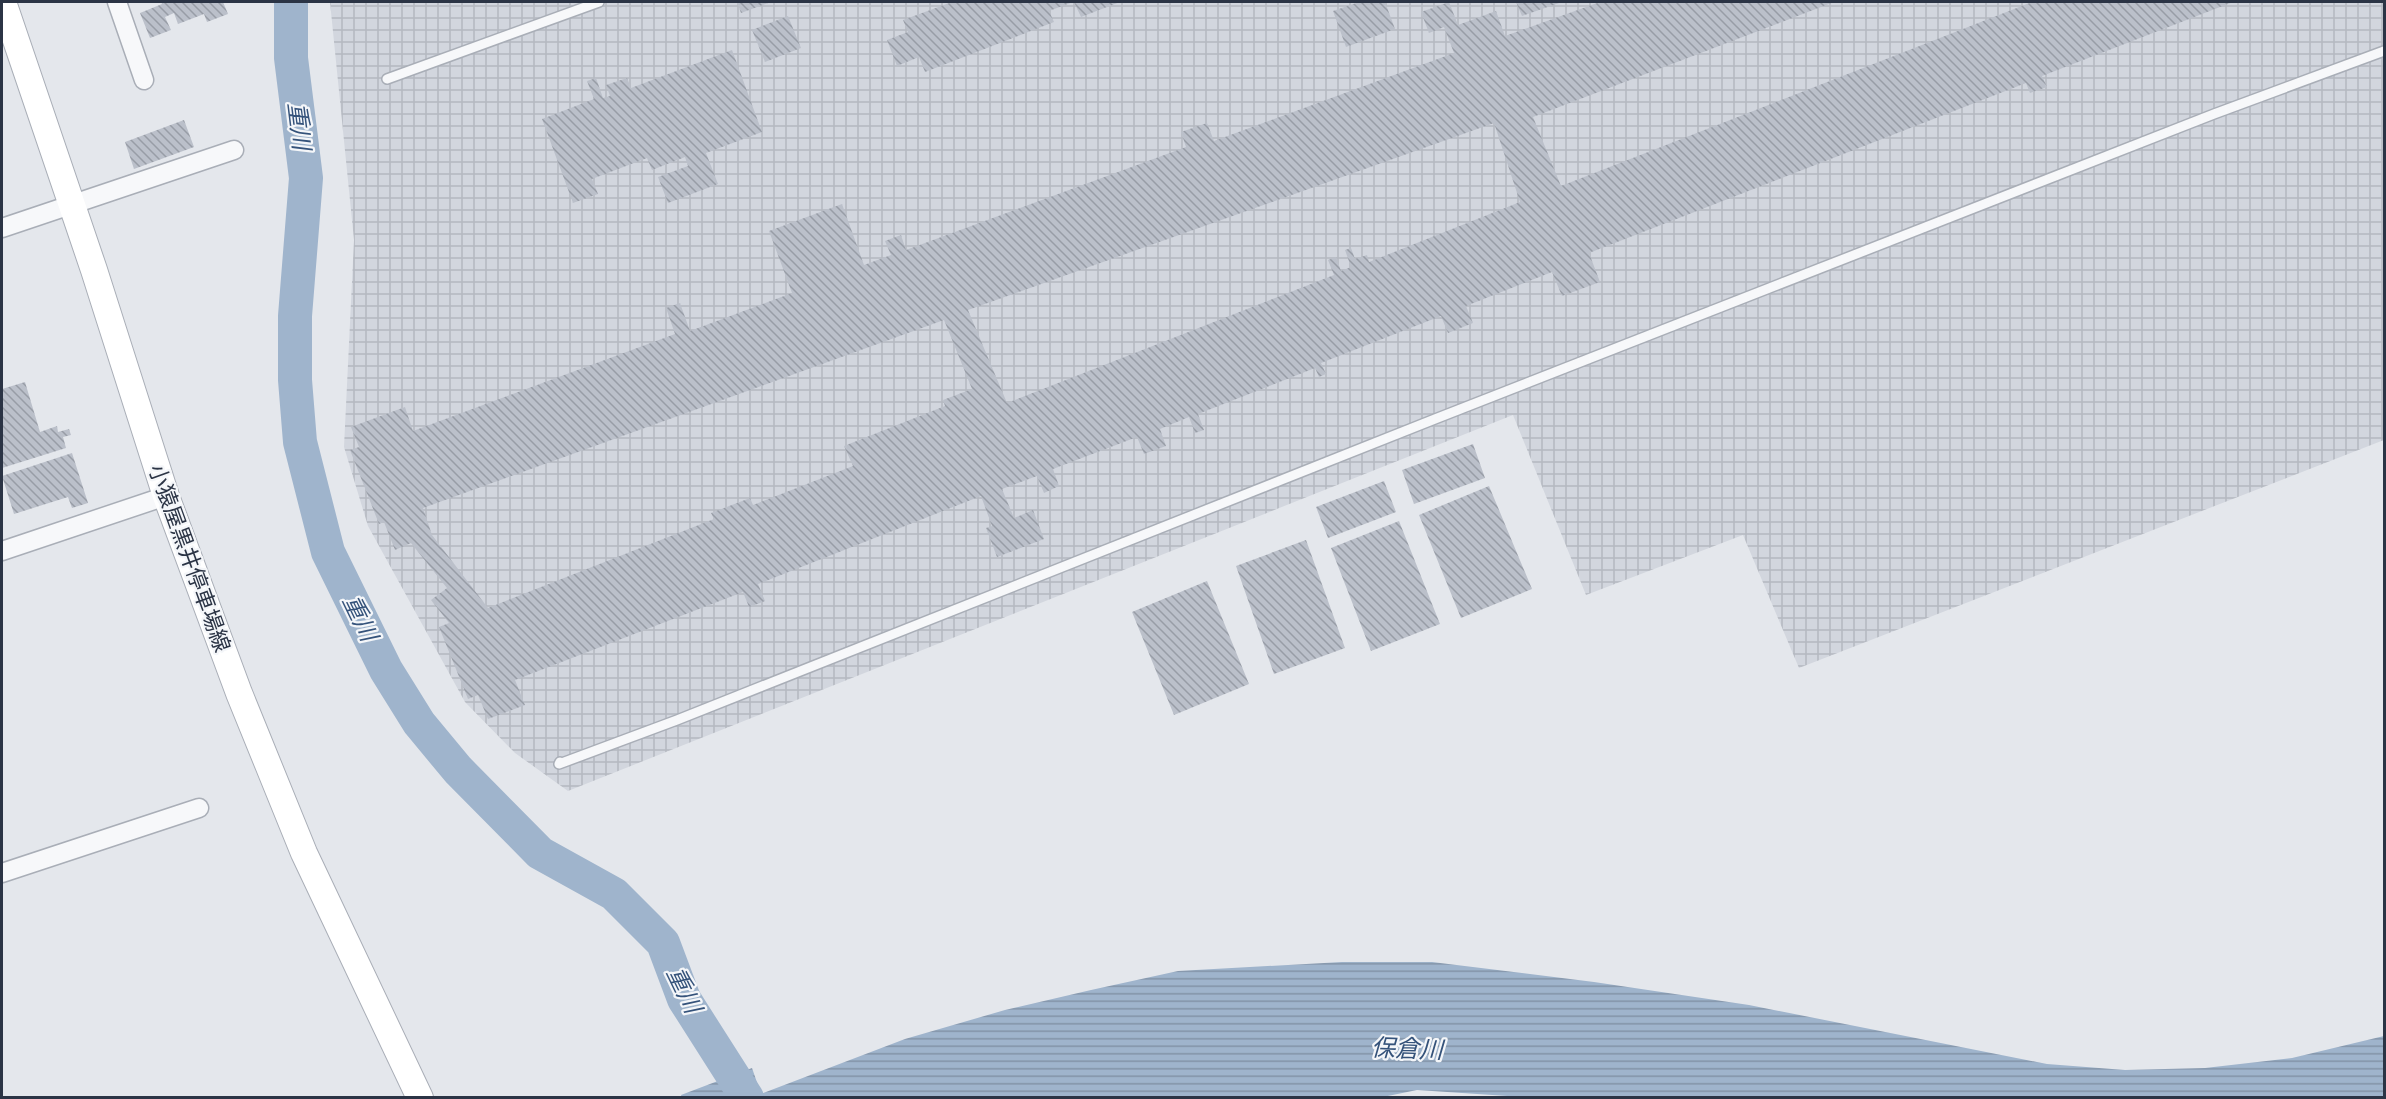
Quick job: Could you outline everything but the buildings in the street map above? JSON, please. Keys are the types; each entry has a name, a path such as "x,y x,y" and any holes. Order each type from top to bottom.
{"main road":[{"name":"小猿屋黒井停車場線","path":"3,2 166,496 239,693 304,853 420,1098"}],"street":[{"path":"117,2 144,80"},
{"path":"2,228 234,150"},
{"path":"2,551 166,496"},
{"path":"2,873 199,808"}],"lane":[{"path":"387,79 599,2"},
{"path":"560,762 559,764 688,715 1424,423 2214,114 2385,51"}],"shaded area":[{"path":"330,2 2384,2 2384,440 1799,668 1743,535 1586,595 1513,415 568,791 515,753 465,702 368,526 344,447 354,240"}],"water":[{"name":"保倉川","path":"1342,962 1432,962 1594,982 1749,1005 2047,1064 2125,1070 2205,1068 2292,1058 2384,1036 2384,1097 1538,1098 1417,1090 1378,1098 682,1098 681,1095 752,1068 761,1094 905,1039 1005,1010 1178,971"}],"waterway":[{"name":"重川","path":"291,2 291,58 306,178 295,316 295,380 300,442 328,552 386,670 419,723 458,770 540,853 614,894 663,943 684,999 747,1098"}]}
